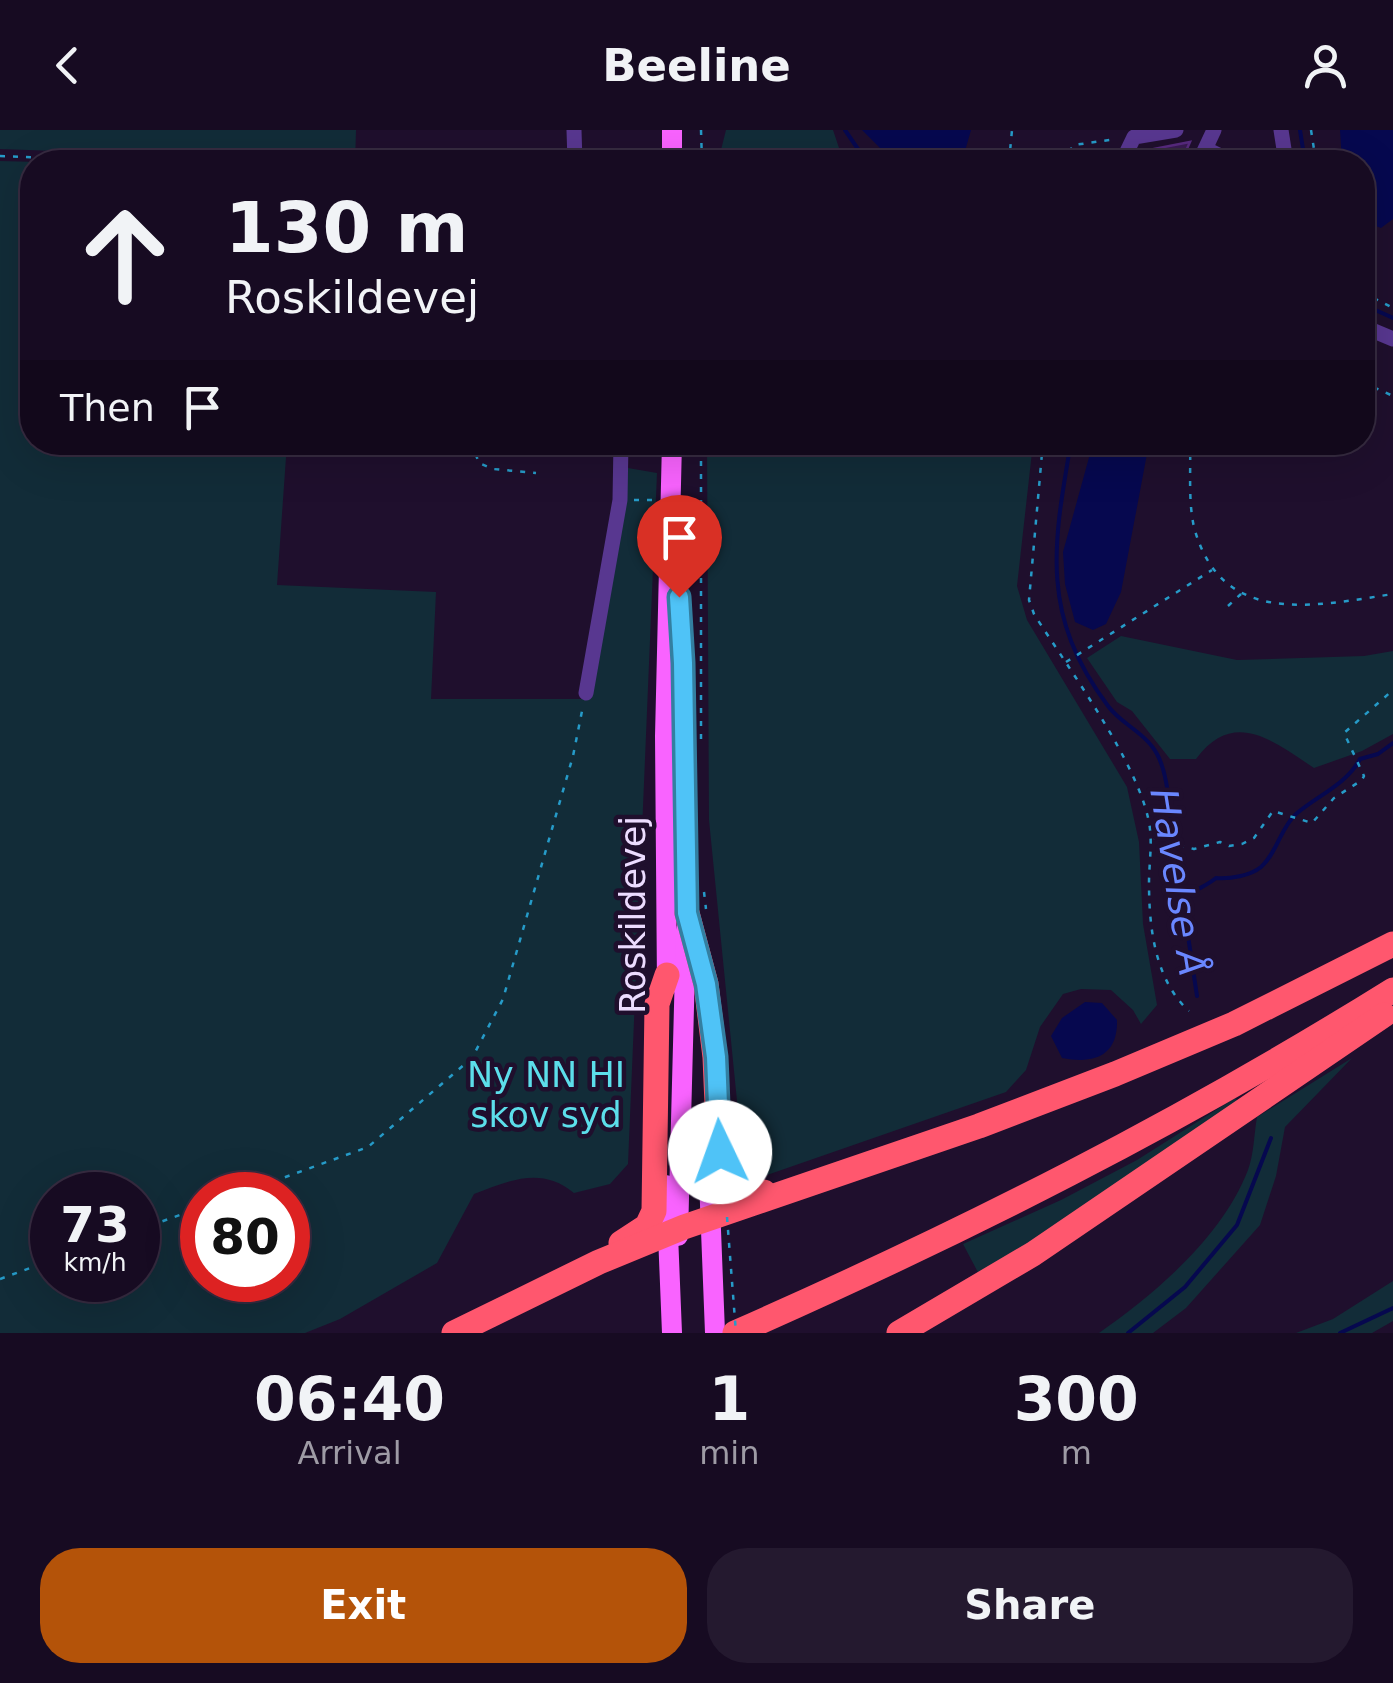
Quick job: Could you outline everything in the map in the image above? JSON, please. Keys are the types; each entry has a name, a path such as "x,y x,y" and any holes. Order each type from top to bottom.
{"highway":[{"path":"698,918 716,1057 720,1175 731,1191 750,1196 867,1157 917,1147"},
{"path":"454,1333 600,1262 672,1232 1114,1074 1217,1031 1393,944"},
{"path":"444,1333 631,1238 647,1226 656,1191 657,1004 667,975"},
{"path":"736,1333 906,1257 1090,1165 1268,1068 1393,990"},
{"path":"899,1333 1033,1254 1393,1009"}],"main road":[{"name":"Roskildevej","path":"672,455 665,736 672,1333"},
{"name":"Roskildevej","path":"672,498 707,1086 719,1218 715,1333"},
{"name":"Roskildevej","path":"684,1333 672,1232 682,1200 698,918"}],"street":[{"path":"1128,150 1134,137 1176,130"},
{"path":"586,693 620,500 621,455"}],"path":[{"path":"1071,150 1074,146 1134,137"},
{"path":"476,455 479,462 493,469 536,472"},
{"path":"700,739 701,455"},
{"path":"1042,455 1028,600 1146,802 1149,886 1163,980 1188,1012"},
{"path":"1190,455 1193,524 1212,570 1242,593 1253,600 1280,606 1393,594"},
{"path":"620,500 672,498"},
{"path":"1065,663 1212,570"},
{"path":"1228,606 1242,593"},
{"path":"1150,838 1194,849 1213,843 1229,846 1254,838 1273,811 1312,823 1334,798 1364,776 1344,733 1393,690"},
{"path":"298,1172 368,1146 472,1058 503,999 573,756 586,693"},
{"path":"698,918 704,888"},
{"path":"719,1218 736,1333"},
{"path":"0,1279 30,1268"}],"green space":[{"path":"0,130 356,130 355,150 0,149"},
{"path":"726,130 833,130 840,150 721,150"},
{"name":"Ny NN HI skov syd","path":"0,161 20,162 20,455 286,455 277,585 436,592 431,699 590,699 628,468 657,473 628,1164 610,1184 574,1193 550,1180 526,1178 474,1194 437,1263 340,1319 305,1333 0,1333"},
{"path":"707,455 1032,455 1017,586 1027,620 1127,787 1139,842 1143,924 1157,1005 1141,1024 1133,1010 1111,990 1081,989 1063,994 1040,1027 1026,1070 1006,1092 741,1184 741,1141 709,820"},
{"path":"1121,636 1237,660 1364,656 1393,651 1393,734 1362,751 1314,768 1269,740 1239,732 1210,744 1196,759 1170,759 1132,711 1117,702 1087,658"},
{"path":"1352,1058 1285,1127 1276,1176 1260,1225 1186,1308 1153,1333 1099,1333 1164,1282 1222,1218 1248,1170 1257,1117"},
{"path":"1235,1098 1240,1103 981,1278 963,1244 1137,1160"},
{"path":"1393,1281 1393,1321 1372,1333 1296,1333 1333,1319"}],"shaded area":[{"path":"862,130 971,130 965,150 882,150"},
{"path":"1340,130 1393,130 1393,219 1381,228 1375,226 1375,150 1341,150"},
{"path":"1090,455 1147,455 1121,592 1106,624 1093,630 1075,622 1065,584 1063,552"},
{"path":"1085,1002 1102,1003 1117,1020 1113,1042 1102,1055 1093,1058 1062,1058 1051,1036 1062,1018"}],"building":[{"path":"1190,142 1186,150 1148,150"}],"waterway":[{"name":"Havelse Å","path":"845,130 859,150"},
{"path":"1300,130 1303,150"},
{"path":"1375,310 1393,318"},
{"name":"Havelse Å","path":"1069,455 1057,547 1062,610 1086,673 1108,706 1147,740 1161,762 1197,996"},
{"path":"1184,900 1216,878 1240,876 1261,867 1296,814 1340,783 1360,759 1378,754 1393,743"},
{"name":"Havelse Å","path":"1128,1333 1185,1287 1237,1225 1271,1138"},
{"path":"1340,1333 1393,1308"}],"route":[{"path":"679,597 687,913 706,984 716,1057 720,1152"}]}
